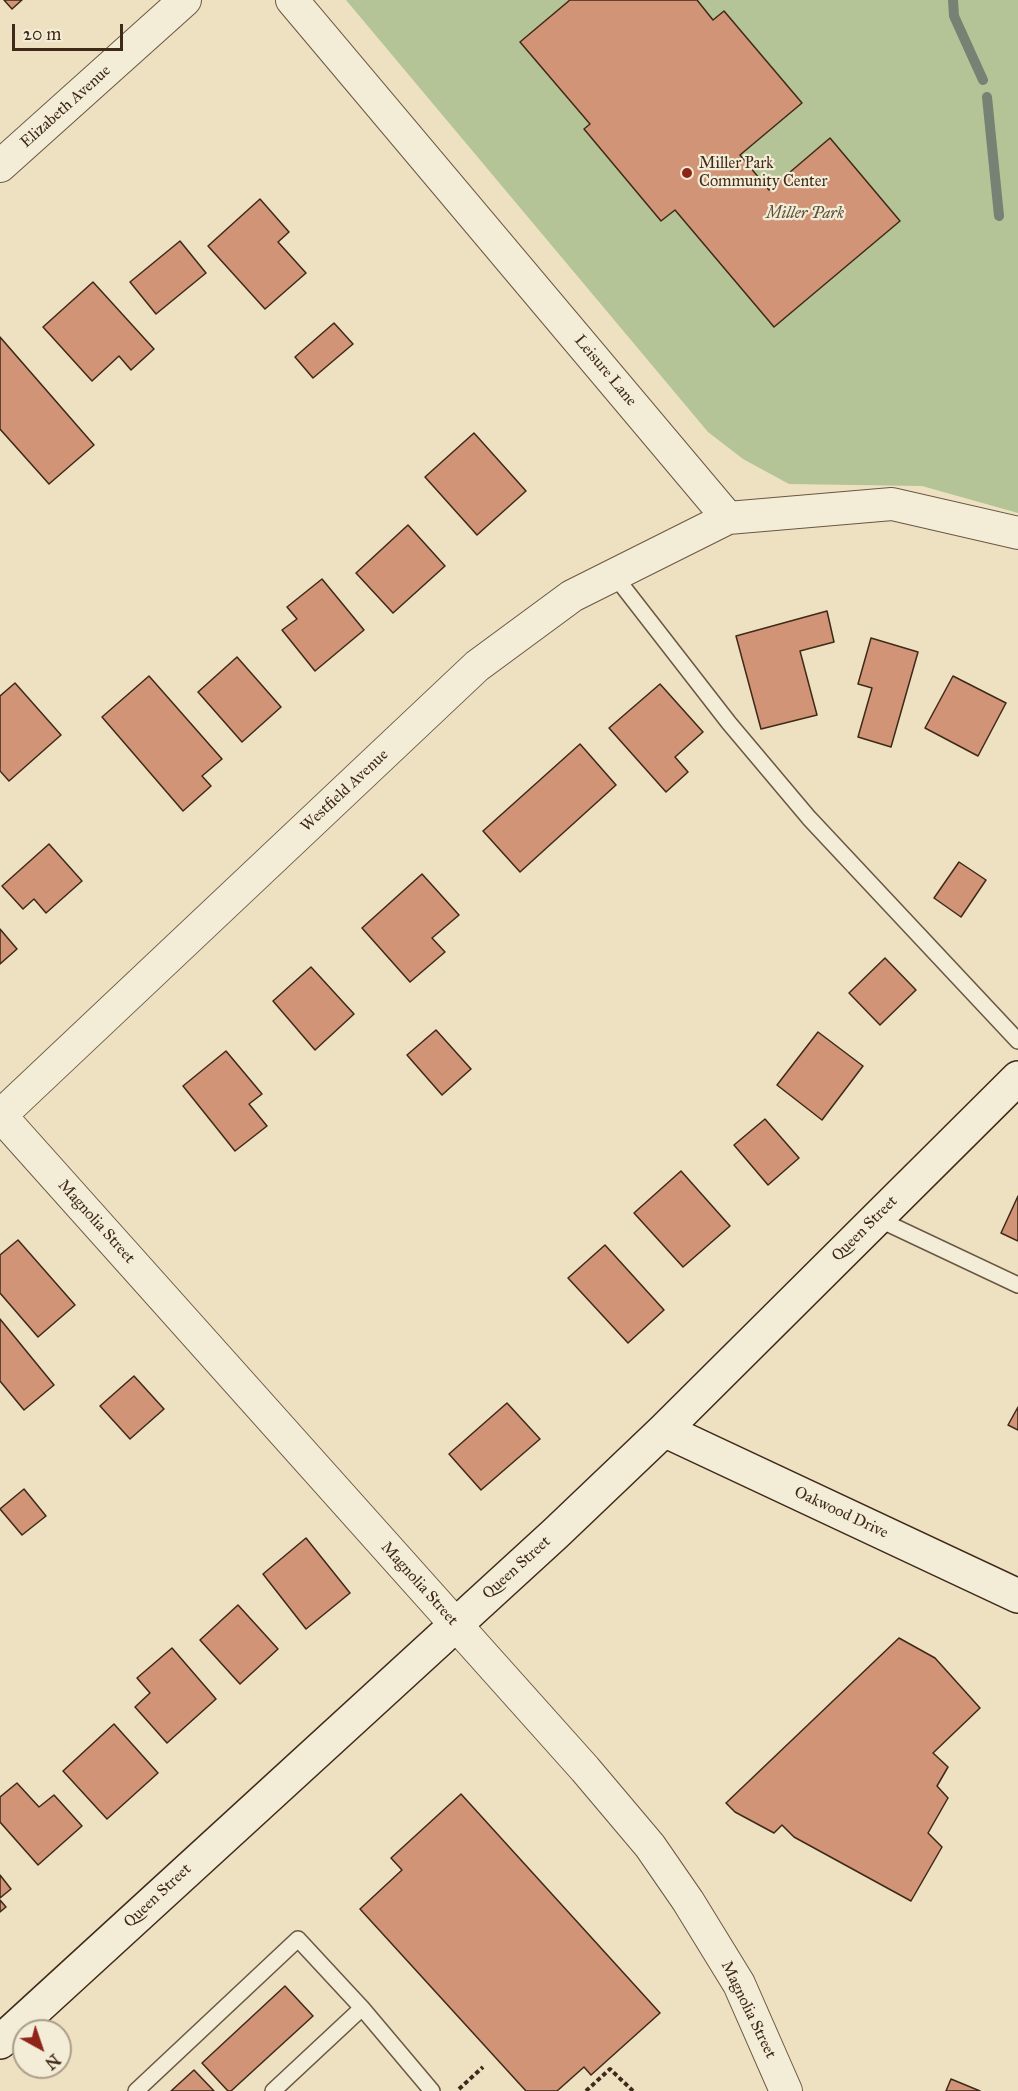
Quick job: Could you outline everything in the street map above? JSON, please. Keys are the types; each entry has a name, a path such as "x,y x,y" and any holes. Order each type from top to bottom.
{"street":[{"name":"Elizabeth Avenue","path":"0,166 185,0"},
{"name":"Leisure Lane","path":"292,0 728,518"},
{"path":"728,518 892,504 1018,533"},
{"name":"Westfield Avenue","path":"0,1115 477,666 572,596 728,518"},
{"name":"Queen Street","path":"0,2042 556,1533 664,1430 1018,1078"},
{"name":"Magnolia Street","path":"0,1115 585,1769 650,1846 688,1901 739,1984 786,2091"},
{"name":"Oakwood Drive","path":"664,1430 1018,1596"}],"lane":[{"path":"614,575 729,723 809,818 1018,1041"},
{"path":"876,1218 1018,1285"},
{"path":"136,2091 298,1939 362,2008 432,2091"},
{"path":"273,2091 362,2008"}],"path":[{"path":"456,2091 483,2067"},
{"path":"586,2091 610,2069 633,2091"}],"green space":[{"name":"Miller Park","path":"346,0 1018,0 1018,513 922,486 789,484 743,459 708,432"}],"building":[{"path":"4,0 22,0 12,9"},
{"name":"Miller Park Community Center","path":"570,0 697,0 713,20 724,11 802,103 740,155 769,190 830,138 900,221 774,327 675,210 661,221 584,129 590,124 520,42"},
{"path":"260,199 289,232 278,242 306,273 265,309 208,246"},
{"path":"180,241 206,273 156,314 130,282"},
{"path":"93,282 154,349 131,370 119,356 92,381 43,327"},
{"path":"334,323 353,344 313,378 295,357"},
{"path":"0,337 94,445 49,484 0,429"},
{"path":"474,433 526,491 477,535 425,477"},
{"path":"408,525 445,566 393,613 356,573"},
{"path":"322,579 364,630 315,671 282,630 297,619 287,607"},
{"path":"827,611 834,642 800,651 817,715 761,729 736,636"},
{"path":"871,638 918,652 891,747 858,737 872,688 858,684"},
{"path":"237,657 281,707 242,742 198,692"},
{"path":"149,676 222,759 202,776 211,786 183,811 102,717"},
{"path":"953,676 1006,703 978,756 925,728"},
{"path":"15,683 61,735 9,781 0,771 0,696"},
{"path":"660,684 703,732 675,757 688,772 666,792 609,728"},
{"path":"580,744 616,785 520,872 483,831"},
{"path":"49,844 82,881 46,913 34,899 23,909 2,886"},
{"path":"959,862 986,880 961,917 934,898"},
{"path":"422,874 459,915 432,938 445,952 410,982 362,928"},
{"path":"0,929 17,949 0,964"},
{"path":"885,958 916,990 880,1025 849,993"},
{"path":"311,967 354,1014 315,1050 273,1001"},
{"path":"436,1030 471,1069 442,1095 407,1055"},
{"path":"818,1032 863,1066 822,1120 777,1085"},
{"path":"226,1051 262,1094 249,1104 267,1126 235,1151 183,1086"},
{"path":"765,1119 799,1158 768,1185 734,1145"},
{"path":"681,1171 730,1226 683,1267 634,1213"},
{"path":"1018,1196 1018,1241 1001,1233"},
{"path":"18,1240 75,1305 38,1337 0,1293 0,1255"},
{"path":"605,1245 664,1310 628,1343 568,1278"},
{"path":"0,1319 54,1385 24,1410 0,1381"},
{"path":"134,1376 164,1409 130,1439 100,1406"},
{"path":"507,1403 540,1439 481,1490 449,1454"},
{"path":"1018,1407 1018,1430 1008,1425"},
{"path":"24,1489 46,1516 22,1535 0,1509"},
{"path":"306,1538 350,1593 306,1629 263,1574"},
{"path":"238,1605 278,1649 240,1684 200,1640"},
{"path":"899,1638 935,1658 980,1708 933,1753 948,1767 937,1786 948,1798 928,1833 942,1847 911,1901 794,1837 782,1825 774,1833 735,1812 726,1803"},
{"path":"172,1648 216,1699 167,1743 135,1707 150,1693 137,1678"},
{"path":"114,1724 158,1773 107,1819 63,1771"},
{"path":"17,1783 39,1807 54,1795 82,1826 38,1865 0,1822 0,1797"},
{"path":"461,1794 660,2013 591,2075 584,2067 557,2091 526,2091 360,1909 402,1870 391,1858"},
{"path":"0,1875 11,1889 0,1898"},
{"path":"0,1900 6,1907 0,1912"},
{"path":"285,1986 313,2016 231,2091 228,2091 202,2063"},
{"path":"194,2070 214,2091 171,2091"},
{"path":"951,2079 980,2091 946,2091"}],"waterway":[{"path":"953,0 954,16 983,80"},
{"path":"987,97 999,216"}],"place":[{"name":"Miller Park Community Center","path":"687,173"}]}
